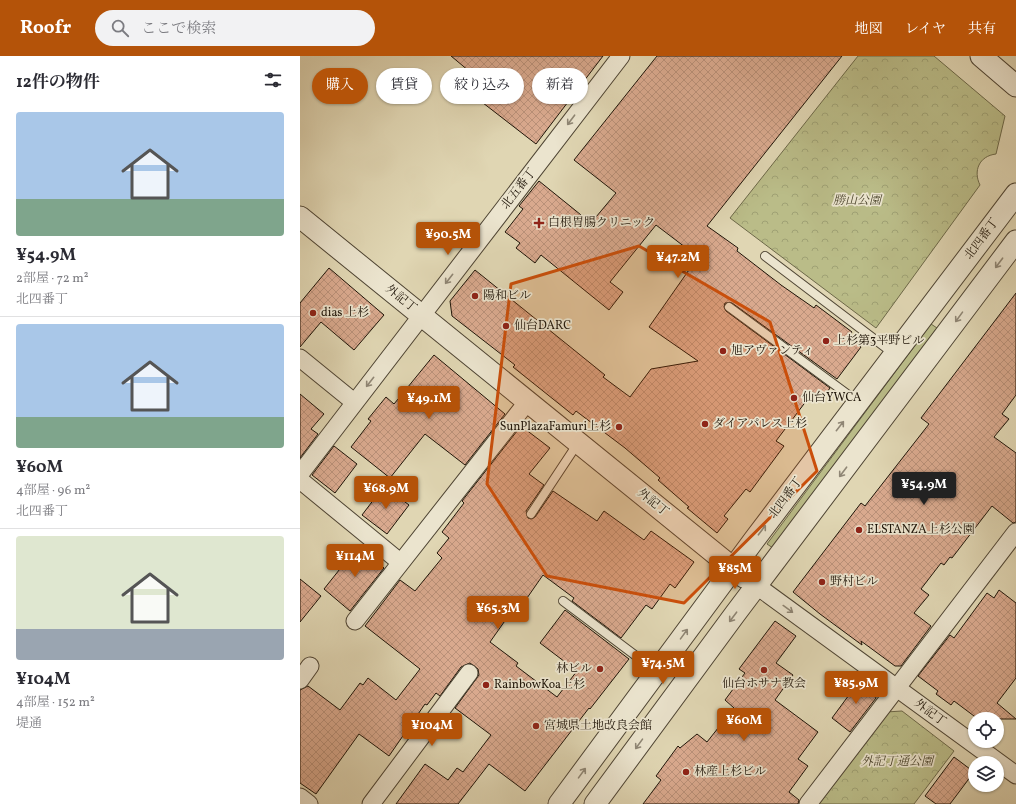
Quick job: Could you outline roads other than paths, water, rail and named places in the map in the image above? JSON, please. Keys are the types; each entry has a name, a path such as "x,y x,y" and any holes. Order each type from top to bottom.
{"street":[{"name":"北五番丁","path":"300,474 620,56"},
{"path":"981,56 1016,86"},
{"name":"北四番丁","path":"559,804 733,568 1016,194"},
{"name":"外記丁","path":"300,217 733,568 1016,776"},
{"path":"595,804 1016,241"},
{"path":"300,358 354,402"},
{"path":"355,621 528,401"},
{"path":"300,480 400,562"},
{"path":"808,804 1016,532"},
{"path":"300,680 310,666"},
{"path":"371,804 469,673"},
{"path":"300,797 309,804"}],"lane":[{"path":"765,256 894,355"},
{"path":"729,307 859,402"},
{"path":"531,514 578,443"},
{"path":"563,601 657,671"}],"place":[{"name":"白根胃腸クリニック","path":"539,223"},
{"name":"陽和ビル","path":"475,296"},
{"name":"dias 上杉","path":"313,313"},
{"name":"仙台DARC","path":"506,326"},
{"name":"上杉第3平野ビル","path":"826,341"},
{"name":"旭アヴァンティ","path":"723,351"},
{"name":"仙台YWCA","path":"794,398"},
{"name":"ダイアパレス上杉","path":"705,424"},
{"name":"SunPlazaFamuri上杉","path":"619,427"},
{"name":"ELSTANZA上杉公園","path":"859,530"},
{"name":"野村ビル","path":"822,582"},
{"name":"林ビル","path":"600,669"},
{"name":"仙台ホサナ教会","path":"764,670"},
{"name":"RainbowKoa上杉","path":"486,685"},
{"name":"宮城県土地改良会館","path":"536,726"},
{"name":"林産上杉ビル","path":"686,772"}],"park label":[{"name":"勝山公園","path":"857,201"},
{"name":"外記丁通公園","path":"897,762"}]}
